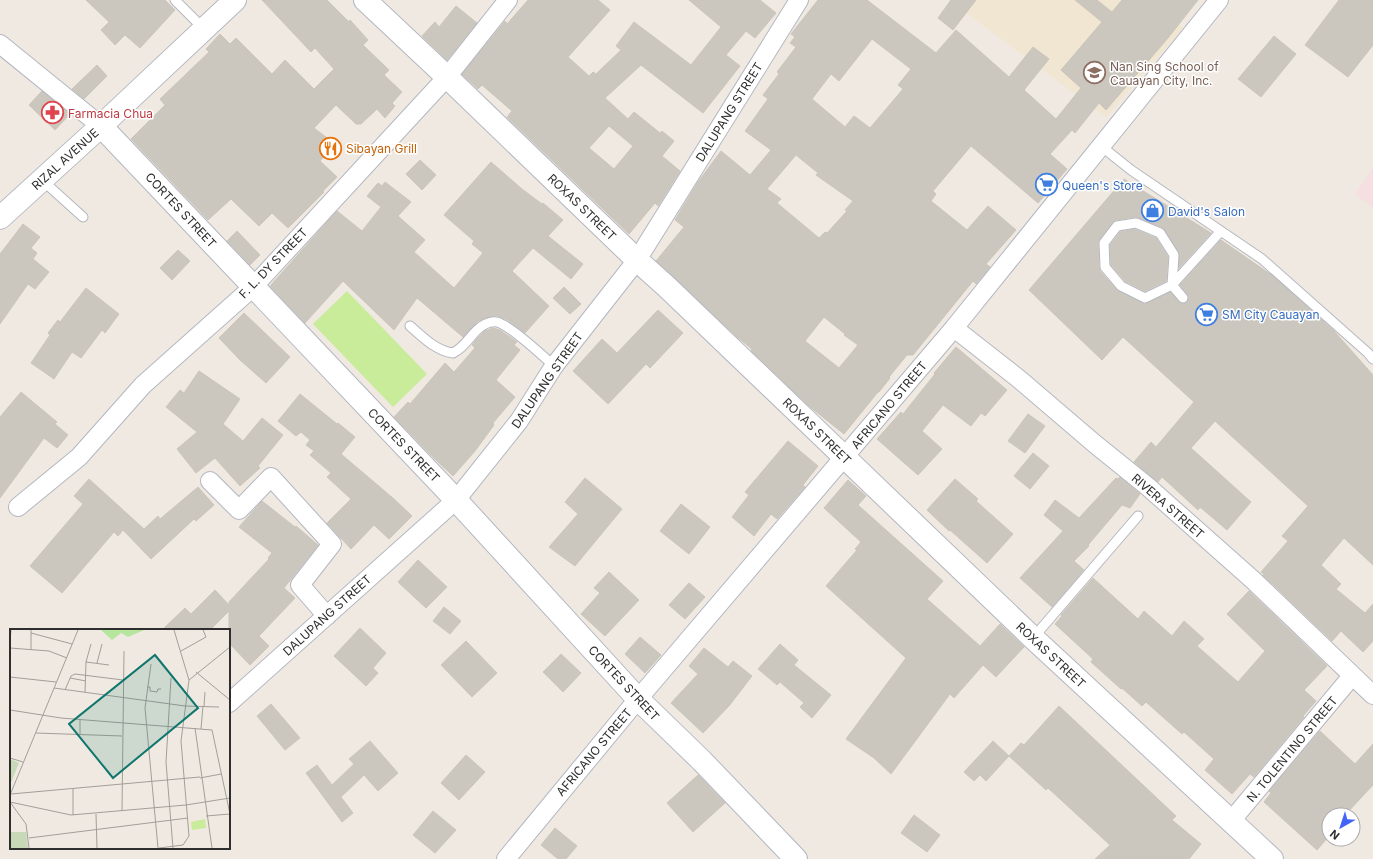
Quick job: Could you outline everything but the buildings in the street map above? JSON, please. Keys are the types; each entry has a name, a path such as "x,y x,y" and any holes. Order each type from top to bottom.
{"street":[{"name":"RIZAL AVENUE","path":"0,218 101,126 235,0"},
{"name":"ROXAS STREET","path":"365,0 447,76 637,260 1033,638 1272,859"},
{"name":"F. L. DY STREET","path":"18,507 79,457 143,385 253,287 447,76 508,0"},
{"name":"DALUPANG STREET","path":"230,702 456,500 519,421 554,366 637,260 799,0"},
{"name":"AFRICANO STREET","path":"506,859 638,699 954,328 1219,0"},
{"name":"CORTES STREET","path":"0,44 101,126 456,500 638,699 702,761 777,841 796,859"},
{"name":"RIVERA STREET","path":"954,328 1019,379 1147,486 1252,580 1373,695"},
{"path":"210,481 239,510 271,477 332,544 300,585 327,616"},
{"name":"N. TOLENTINO STREET","path":"1231,821 1352,676"}],"lane":[{"path":"176,0 204,29"},
{"path":"1101,146 1131,170 1262,259 1373,359"},
{"path":"42,180 83,216"},
{"path":"1183,298 1172,285 1174,255 1160,233 1136,223 1117,226 1104,243 1105,267 1121,286 1145,298 1172,285 1221,231"},
{"path":"410,326 433,345 445,352 453,353 465,345 481,326 496,322 507,326 554,366"},
{"path":"1033,638 1138,516"}],"shaded area":[{"name":"Nan Sing School of Cauayan City, Inc.","path":"949,0 1146,0 1183,28 1106,117"},
{"path":"1373,168 1373,208 1355,194"}],"green space":[{"path":"347,291 427,374 393,407 313,324"}],"place":[{"name":"Nan Sing School of Cauayan City, Inc.","path":"1095,73"},
{"name":"Farmacia Chua","path":"52,113"},
{"name":"Sibayan Grill","path":"330,148"},
{"name":"Queen's Store","path":"1046,185"},
{"name":"David's Salon","path":"1153,211"},
{"name":"SM City Cauayan","path":"1206,314"}]}
